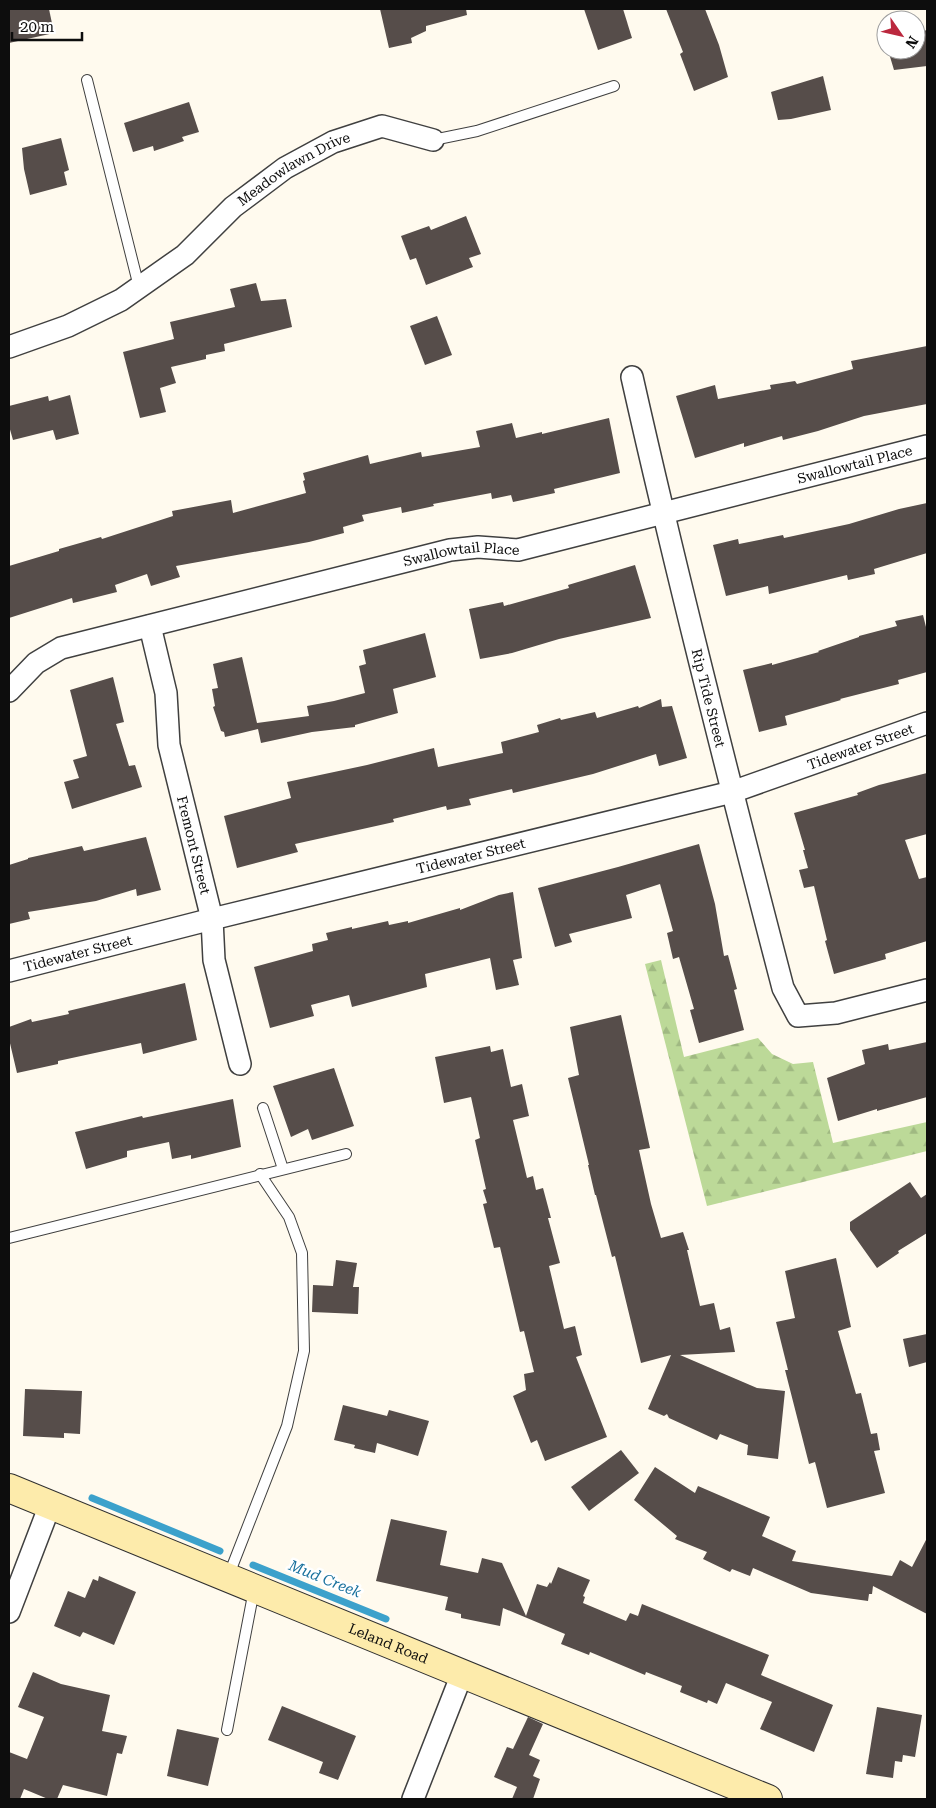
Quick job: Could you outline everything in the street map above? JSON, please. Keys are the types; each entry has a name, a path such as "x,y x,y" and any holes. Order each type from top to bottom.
{"main road":[{"name":"Leland Road","path":"9,1488 462,1674 750,1796"}],"street":[{"name":"Meadowlawn Drive","path":"9,346 68,326 122,300 185,255 233,208 285,168 333,142 382,126 434,140"},
{"name":"Rip Tide Street","path":"632,377 663,513 783,988 798,1016 836,1013 927,990"},
{"name":"Swallowtail Place","path":"9,691 36,663 62,648 450,550 478,547 518,550 927,446"},
{"name":"Fremont Street","path":"150,626 166,694 169,745 212,919 214,960 240,1064"},
{"name":"Tidewater Street","path":"9,972 212,919 732,792 927,723"},
{"path":"9,1612 50,1505"},
{"path":"413,1799 462,1674"}],"lane":[{"path":"87,80 139,287"},
{"name":"Meadowlawn Drive","path":"434,140 477,131 614,86"},
{"path":"263,1108 282,1169"},
{"path":"9,1238 346,1154"},
{"path":"227,1578 287,1426 304,1351 302,1253 289,1217 260,1174"},
{"path":"227,1730 254,1589"}],"green space":[{"path":"661,960 684,1057 758,1038 772,1054 793,1064 813,1062 833,1143 927,1122 927,1151 707,1206 645,964"}],"building":[{"path":"9,9 49,9 54,33 9,43"},
{"path":"380,9 466,9 467,15 426,26 426,31 411,38 412,43 389,48"},
{"path":"584,9 623,9 632,38 598,50"},
{"path":"666,9 705,9 719,45 728,77 694,91 680,54 683,52"},
{"path":"926,30 927,66 894,70 891,60 926,60"},
{"path":"823,76 831,110 778,120 771,92"},
{"path":"189,102 199,132 182,137 184,141 154,151 153,146 133,152 124,123"},
{"path":"61,138 69,170 64,172 67,185 30,195 24,169 22,148"},
{"path":"466,216 481,254 469,258 473,267 426,285 416,258 410,260 401,236 429,226 431,230"},
{"path":"256,283 261,301 286,299 292,327 224,344 225,351 206,355 206,359 171,367 176,383 160,388 166,412 140,418 123,352 174,339 170,322 235,307 230,289"},
{"path":"437,316 452,355 425,365 410,326"},
{"path":"927,346 927,404 864,416 783,440 782,436 744,447 744,443 695,458 676,396 715,385 718,399 771,389 770,385 795,381 797,384 853,369 851,361"},
{"path":"70,395 79,434 56,440 53,430 13,440 9,426 9,406 48,396 49,401"},
{"path":"609,418 620,473 554,489 555,493 513,502 511,495 492,499 491,493 433,504 434,506 402,513 401,507 362,515 364,521 343,527 344,533 309,542 176,566 180,577 151,586 147,574 115,585 117,592 73,603 72,598 9,618 9,566 59,551 59,549 101,537 102,539 173,516 172,511 231,500 233,513 306,493 303,473 368,455 370,464 421,452 422,457 480,447 476,431 512,423 516,438 542,432 542,434"},
{"path":"927,503 927,553 874,569 875,574 848,580 847,575 769,594 768,586 726,596 713,545 738,539 739,544 783,535 784,538 849,524"},
{"path":"635,565 651,618 559,639 512,653 480,659 469,609 503,602 504,606 569,588 568,585"},
{"path":"923,615 927,631 927,672 898,680 899,684 840,699 785,716 787,725 759,732 743,670 772,663 772,665 819,652 859,636 897,626 895,621"},
{"path":"425,633 436,677 393,689 398,713 355,725 355,727 312,732 261,743 258,729 225,737 224,732 221,731 213,707 215,706 212,689 218,688 213,664 242,657 257,723 309,716 307,706 365,693 359,666 366,664 363,650"},
{"path":"113,677 124,722 116,724 129,766 135,765 142,787 72,809 64,782 79,778 73,760 87,756 70,690"},
{"path":"661,699 662,707 672,706 687,758 659,766 656,754 593,774 513,793 512,789 469,799 471,805 447,810 446,806 393,819 394,822 295,844 298,852 237,868 224,816 291,798 287,782 434,748 438,767 503,753 501,742 539,732 537,725 560,718 561,720 595,712 597,718 638,706 639,708"},
{"path":"927,773 927,834 905,840 919,879 927,877 927,941 885,954 886,959 834,974 814,886 804,888 799,870 808,868 803,850 805,850 794,813 858,795 857,793 879,785"},
{"path":"146,837 161,890 137,896 136,889 96,901 28,912 30,919 9,924 9,865 28,858 82,846 84,851"},
{"path":"699,844 715,904 724,956 728,955 737,989 734,990 744,1030 699,1043 690,1010 694,1009 679,957 673,959 667,933 673,931 660,884 626,895 632,918 569,934 572,942 555,947 538,888"},
{"path":"513,892 522,958 513,960 519,985 496,990 490,958 425,974 427,987 352,1007 349,995 311,1005 314,1016 270,1028 254,967 313,951 312,944 328,940 326,933 388,921 389,925 408,921 408,923 460,908 460,910 499,895"},
{"path":"185,983 197,1040 143,1054 141,1043 58,1061 58,1064 17,1073 9,1039 9,1027 31,1019 32,1022 69,1014 68,1011"},
{"path":"621,1015 650,1148 639,1150 661,1238 683,1232 689,1250 687,1250 700,1306 714,1303 720,1330 730,1327 735,1352 680,1355 757,1388 785,1391 778,1459 747,1455 748,1445 720,1434 717,1440 669,1418 667,1414 664,1416 648,1409 671,1355 641,1363 615,1256 612,1257 595,1195 568,1078 579,1075 570,1027"},
{"path":"927,1042 927,1097 838,1121 827,1078 865,1064 862,1050 888,1044 889,1050"},
{"path":"490,1046 491,1052 503,1049 511,1087 522,1084 529,1116 513,1120 527,1178 533,1176 536,1190 543,1188 551,1218 548,1218 560,1263 549,1266 564,1329 575,1326 582,1355 576,1357 607,1437 545,1461 537,1440 531,1443 513,1396 526,1390 524,1374 534,1372 524,1331 520,1332 500,1247 494,1248 483,1204 487,1203 483,1190 486,1189 475,1140 480,1138 471,1097 444,1103 435,1057"},
{"path":"334,1068 354,1126 312,1140 308,1129 291,1137 273,1086"},
{"path":"233,1099 241,1147 191,1159 191,1155 172,1159 169,1142 127,1151 127,1157 86,1169 75,1132 142,1116 143,1118"},
{"path":"910,1182 921,1198 927,1194 927,1233 898,1251 899,1253 877,1268 850,1230 850,1222"},
{"path":"836,1258 851,1327 838,1331 856,1394 861,1393 871,1434 877,1433 880,1450 874,1451 885,1493 827,1508 815,1462 809,1464 785,1370 788,1370 776,1322 795,1318 785,1271"},
{"path":"336,1260 357,1263 353,1287 359,1287 358,1314 312,1312 313,1285 333,1286"},
{"path":"927,1334 927,1362 909,1367 903,1339"},
{"path":"25,1389 82,1391 80,1434 64,1433 64,1438 23,1436"},
{"path":"343,1405 387,1416 389,1410 429,1421 418,1456 377,1443 375,1453 354,1448 355,1445 334,1440"},
{"path":"621,1450 639,1473 589,1511 571,1487"},
{"path":"655,1467 695,1493 698,1486 770,1517 762,1536 796,1551 792,1561 892,1576 900,1560 912,1567 927,1538 927,1614 873,1586 872,1594 869,1594 868,1601 811,1593 753,1568 750,1576 732,1569 730,1572 703,1559 707,1552 675,1539 677,1536 634,1500"},
{"path":"391,1519 447,1531 440,1565 478,1573 482,1558 502,1563 526,1616 537,1584 547,1587 550,1582 551,1584 558,1567 590,1580 583,1596 585,1597 583,1603 626,1621 630,1613 638,1616 642,1604 769,1655 761,1675 833,1705 814,1752 760,1729 772,1702 726,1683 717,1704 708,1700 707,1703 680,1692 682,1686 646,1672 645,1675 590,1652 589,1655 561,1644 565,1634 503,1608 500,1626 461,1618 461,1614 445,1610 448,1597 376,1581"},
{"path":"99,1576 136,1592 114,1645 83,1632 80,1637 54,1626 68,1591 85,1598 93,1579 98,1581"},
{"path":"33,1672 61,1684 110,1695 102,1731 127,1736 122,1754 117,1753 107,1796 63,1785 57,1799 48,1799 24,1789 20,1799 9,1799 9,1752 27,1759 44,1717 18,1707"},
{"path":"282,1706 356,1736 338,1780 319,1773 323,1762 268,1740"},
{"path":"877,1707 922,1715 915,1757 903,1755 902,1762 895,1761 893,1778 866,1774"},
{"path":"528,1717 543,1724 529,1755 540,1760 533,1776 540,1779 533,1799 512,1799 517,1787 494,1777 507,1747 513,1749"},
{"path":"177,1729 219,1738 208,1786 167,1776"}],"waterway":[{"name":"Mud Creek","path":"92,1498 220,1551"},
{"name":"Mud Creek","path":"253,1565 386,1619"}]}
